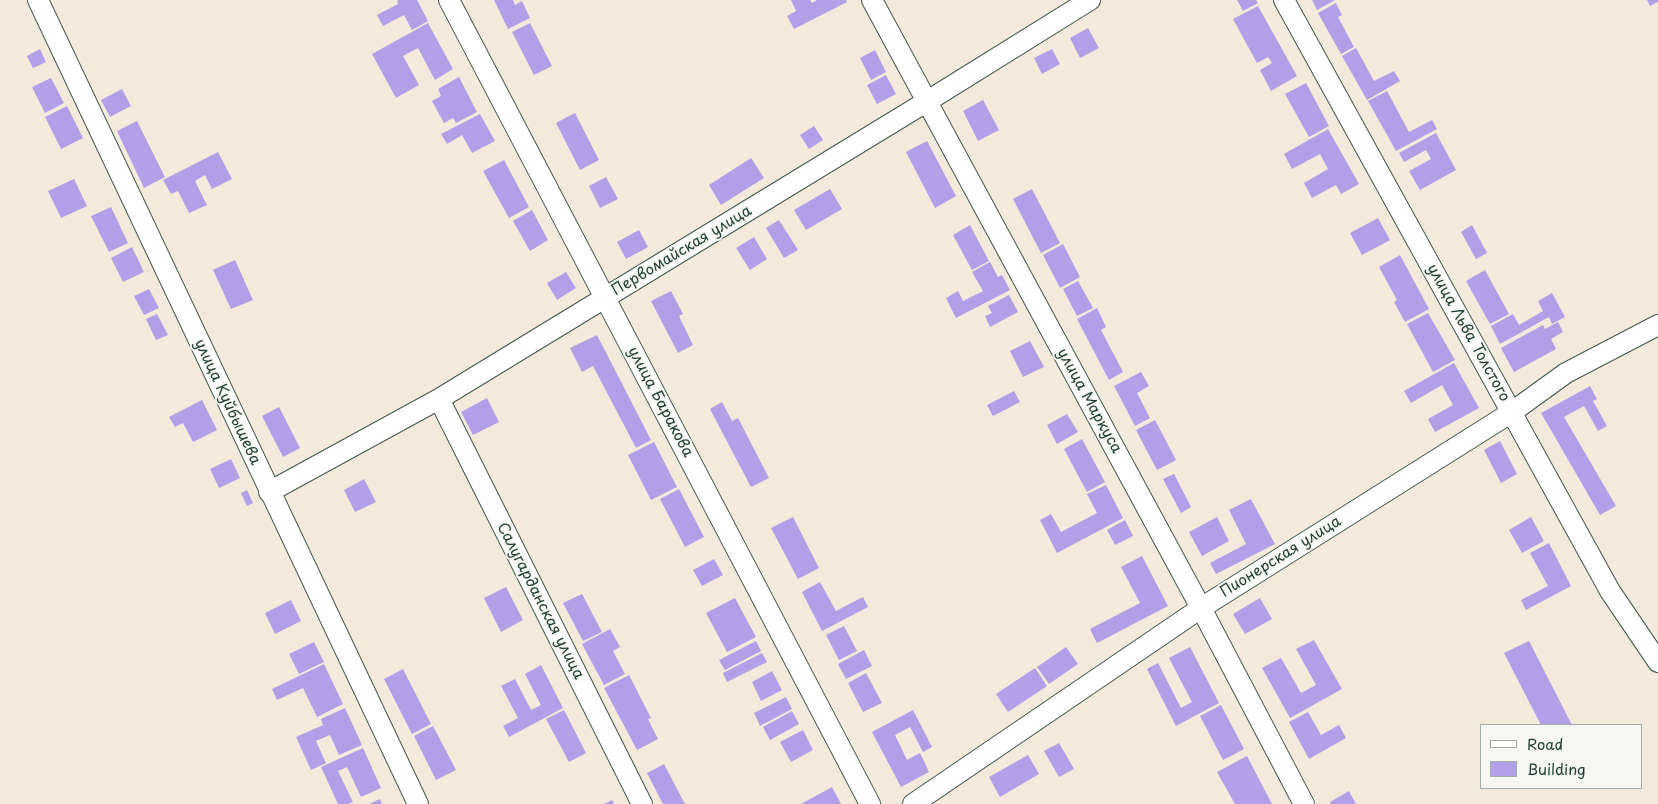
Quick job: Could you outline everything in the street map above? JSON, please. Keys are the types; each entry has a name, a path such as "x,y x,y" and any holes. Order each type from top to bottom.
{"street":[{"name":"улица Куйбышева","path":"38,0 418,804"},
{"name":"улица Баракова","path":"449,0 870,804"},
{"name":"улица Маркуса","path":"872,0 1201,608 1304,804"},
{"name":"Первомайская улица","path":"270,492 439,399 1090,0"},
{"name":"улица Льва Толстого","path":"1284,0 1610,591 1658,662"},
{"name":"Пионерская улица","path":"913,804 1201,608 1512,412 1566,374 1658,325"},
{"name":"Салугарданская улица","path":"439,399 642,804"}],"building":[{"path":"417,0 428,21 412,30 404,15 383,26 377,15 398,4 397,1"},
{"path":"494,0 513,0 515,5 522,1 530,18 508,29"},
{"path":"791,0 810,0 812,3 817,0 846,0 847,2 794,29 787,16 796,11"},
{"path":"1237,0 1256,0 1258,3 1243,11"},
{"path":"1312,0 1335,0 1317,10"},
{"path":"1647,0 1658,0 1658,2 1650,6"},
{"path":"1336,3 1342,15 1338,17 1354,47 1341,54 1318,13"},
{"path":"1258,6 1297,76 1271,91 1260,70 1272,63 1268,57 1257,63 1233,19"},
{"path":"428,23 453,69 435,80 418,48 403,56 419,85 396,98 372,54"},
{"path":"530,23 552,66 534,75 512,32"},
{"path":"1088,28 1099,48 1080,58 1070,38"},
{"path":"1356,48 1374,81 1394,71 1400,81 1367,100 1342,56"},
{"path":"40,49 46,62 33,68 27,56"},
{"path":"1052,49 1060,64 1042,74 1034,58"},
{"path":"875,50 886,72 871,80 860,58"},
{"path":"886,75 896,94 877,104 867,85"},
{"path":"459,77 477,112 456,123 453,118 444,123 432,101 441,96 438,89"},
{"path":"51,78 64,103 45,113 32,87"},
{"path":"1306,83 1329,126 1309,137 1285,94"},
{"path":"122,89 131,106 110,117 101,100"},
{"path":"1387,91 1409,132 1432,120 1437,129 1396,151 1368,101"},
{"path":"983,100 999,130 978,141 963,111"},
{"path":"67,106 83,138 61,149 45,117"},
{"path":"575,113 599,160 580,170 556,123"},
{"path":"480,114 495,141 472,153 462,135 447,144 441,134"},
{"path":"137,121 165,177 144,188 117,131"},
{"path":"814,126 823,140 809,149 800,135"},
{"path":"1328,129 1359,184 1341,194 1336,185 1312,198 1304,183 1328,169 1320,154 1292,169 1284,154"},
{"path":"1436,133 1456,170 1420,190 1409,171 1431,159 1426,150 1404,162 1399,153"},
{"path":"927,141 956,196 935,208 906,152"},
{"path":"218,152 232,179 212,189 205,175 195,181 207,205 189,213 178,191 171,194 163,180"},
{"path":"751,158 764,178 721,205 709,185"},
{"path":"504,160 529,207 509,218 483,171"},
{"path":"606,177 618,199 600,208 589,186"},
{"path":"74,179 87,206 61,218 48,191"},
{"path":"830,189 842,209 806,230 794,210"},
{"path":"1032,189 1060,243 1041,253 1013,199"},
{"path":"111,207 128,243 109,252 91,216"},
{"path":"532,210 548,240 530,251 513,221"},
{"path":"1378,218 1390,240 1362,255 1350,233"},
{"path":"779,220 798,250 784,258 766,228"},
{"path":"970,225 989,261 972,270 953,235"},
{"path":"1472,225 1487,253 1476,259 1461,232"},
{"path":"639,230 648,247 626,259 617,242"},
{"path":"754,237 767,259 750,270 736,248"},
{"path":"1063,244 1080,277 1060,288 1043,255"},
{"path":"132,247 144,272 123,282 111,258"},
{"path":"1400,255 1429,309 1405,322 1394,302 1397,300 1379,267"},
{"path":"235,260 253,300 231,309 213,270"},
{"path":"990,262 998,277 1002,275 1010,290 956,318 946,298 958,291 963,301 983,291 972,272"},
{"path":"1485,270 1509,314 1490,324 1466,281"},
{"path":"566,272 576,288 557,300 547,283"},
{"path":"1078,281 1093,308 1077,316 1063,289"},
{"path":"149,289 159,308 144,315 134,296"},
{"path":"671,291 683,314 679,316 693,345 678,353 651,301"},
{"path":"1552,293 1565,317 1552,324 1549,317 1500,344 1491,326 1513,314 1519,325 1543,311 1538,301"},
{"path":"1009,295 1018,312 990,327 985,316 992,313 988,306"},
{"path":"1097,308 1106,327 1101,330 1123,372 1109,380 1077,319"},
{"path":"1428,313 1455,360 1433,372 1407,324"},
{"path":"157,314 168,335 156,340 146,319"},
{"path":"1558,322 1563,332 1551,339 1556,349 1514,372 1501,348 1543,325 1545,329"},
{"path":"597,335 651,440 636,448 593,366 582,372 570,348"},
{"path":"1030,341 1044,367 1023,377 1010,351"},
{"path":"1454,363 1479,408 1435,432 1428,419 1453,405 1442,385 1411,403 1404,391"},
{"path":"1141,372 1149,386 1137,393 1150,418 1135,426 1114,386"},
{"path":"1590,386 1597,399 1593,401 1607,426 1598,431 1584,406 1564,417 1616,506 1600,515 1541,413"},
{"path":"1014,391 1020,402 993,416 987,405"},
{"path":"487,398 499,422 473,435 461,412"},
{"path":"202,400 217,430 193,442 183,423 175,427 169,417"},
{"path":"722,402 732,421 738,418 769,478 751,487 710,409"},
{"path":"279,407 300,448 283,457 262,416"},
{"path":"1067,414 1078,432 1057,444 1047,425"},
{"path":"1155,420 1176,460 1157,470 1136,430"},
{"path":"1082,439 1105,482 1087,492 1064,449"},
{"path":"1500,441 1517,474 1501,483 1484,450"},
{"path":"654,442 677,487 651,500 628,455"},
{"path":"231,459 240,478 219,488 210,469"},
{"path":"1174,474 1191,507 1181,513 1163,479"},
{"path":"364,479 376,502 355,512 344,490"},
{"path":"1106,485 1123,518 1057,553 1040,520 1051,514 1061,532 1097,513 1087,494"},
{"path":"679,489 704,537 685,547 660,499"},
{"path":"247,490 253,503 247,506 241,493"},
{"path":"1251,499 1275,544 1216,574 1210,563 1246,544 1229,510"},
{"path":"793,517 819,568 798,579 771,528"},
{"path":"1217,517 1229,541 1202,556 1189,532"},
{"path":"1531,517 1544,541 1522,553 1509,530"},
{"path":"1125,520 1133,536 1115,545 1107,530"},
{"path":"1549,543 1571,586 1526,610 1521,600 1548,586 1530,553"},
{"path":"1142,556 1168,606 1097,643 1090,629 1140,603 1121,567"},
{"path":"714,559 723,575 702,586 693,570"},
{"path":"820,582 836,611 863,597 868,607 822,631 802,592"},
{"path":"506,587 523,620 501,632 484,598"},
{"path":"582,594 602,632 583,641 563,603"},
{"path":"735,598 756,637 727,652 706,613"},
{"path":"1260,598 1272,619 1245,634 1233,614"},
{"path":"291,600 301,621 275,634 265,613"},
{"path":"844,626 857,651 839,660 826,635"},
{"path":"610,629 620,647 613,651 625,674 604,685 582,644"},
{"path":"1314,640 1342,689 1290,718 1262,668 1281,658 1301,693 1316,685 1296,649"},
{"path":"756,641 761,651 725,670 719,660"},
{"path":"1529,641 1571,724 1540,724 1504,653"},
{"path":"314,642 324,662 299,674 289,654"},
{"path":"1066,647 1078,664 1049,684 1037,667"},
{"path":"1190,647 1219,703 1176,726 1147,669 1158,663 1181,708 1192,702 1169,658"},
{"path":"864,650 872,666 846,679 838,664"},
{"path":"762,653 767,662 727,682 723,673"},
{"path":"324,664 343,704 317,717 303,688 277,700 272,689"},
{"path":"541,665 563,708 509,737 503,726 518,718 501,686 515,679 531,710 541,705 525,674"},
{"path":"1035,668 1047,686 1008,712 996,694"},
{"path":"403,669 431,724 412,734 384,679"},
{"path":"772,671 782,690 761,701 752,682"},
{"path":"866,673 882,703 863,712 848,683"},
{"path":"629,675 651,718 648,719 658,739 637,750 604,688"},
{"path":"786,697 792,709 760,726 754,713"},
{"path":"1221,705 1244,749 1223,760 1200,716"},
{"path":"345,708 362,745 339,755 330,735 316,741 326,763 311,770 296,737 323,725 321,719"},
{"path":"564,710 586,753 569,762 546,719"},
{"path":"913,710 932,747 923,752 910,727 895,735 907,760 920,753 929,772 901,787 872,732"},
{"path":"792,711 799,724 770,740 763,727"},
{"path":"1308,712 1321,735 1339,725 1346,738 1309,759 1289,722"},
{"path":"433,726 456,770 436,780 414,736"},
{"path":"803,730 813,750 791,762 780,742"},
{"path":"1059,743 1074,769 1059,777 1044,751"},
{"path":"363,748 381,788 361,797 347,767 338,771 353,802 338,804 321,767"},
{"path":"1028,755 1039,774 1000,797 989,777"},
{"path":"1247,756 1272,804 1235,804 1217,772"},
{"path":"664,764 685,804 663,804 647,773"},
{"path":"832,787 841,804 801,804"},
{"path":"1349,791 1356,804 1331,804 1330,802"},
{"path":"380,799 382,804 369,804"},
{"path":"612,800 614,804 604,804"}]}
